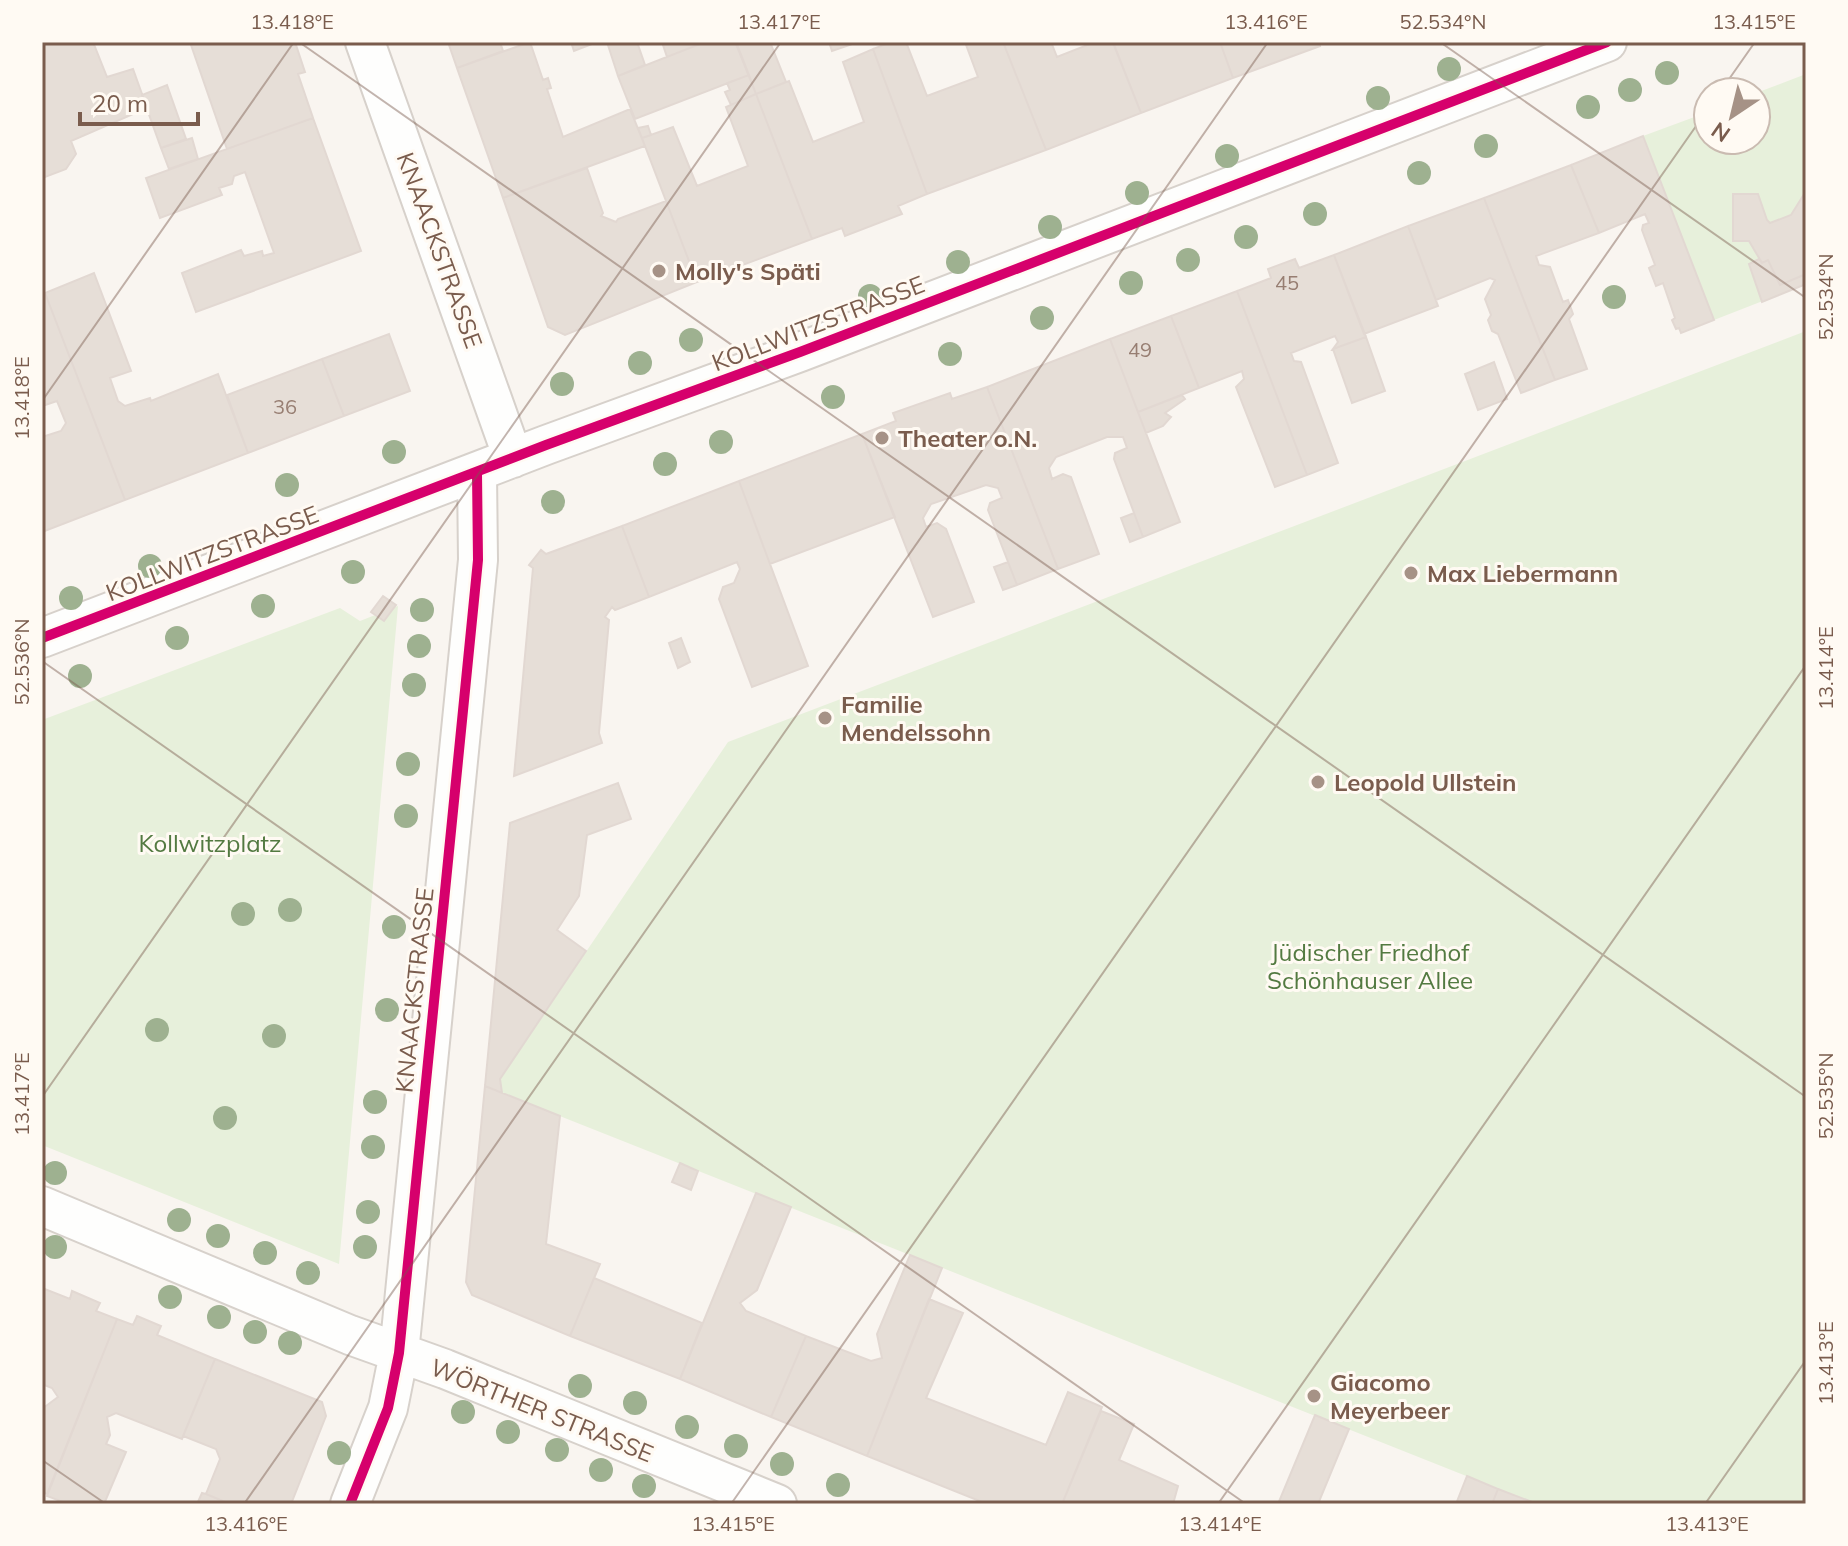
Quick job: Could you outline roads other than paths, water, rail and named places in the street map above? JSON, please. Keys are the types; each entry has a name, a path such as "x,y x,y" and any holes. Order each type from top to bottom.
{"street":[{"name":"KNAACKSTRASSE","path":"365,42 513,458"},
{"name":"KOLLWITZSTRASSE","path":"42,638 866,327 1607,42"},
{"name":"KNAACKSTRASSE","path":"350,1504 388,1408 399,1353 478,560 477,473"},
{"name":"WÖRTHER STRASSE","path":"42,1206 350,1335 445,1369 777,1504"}],"place":[{"name":"Molly's Späti","path":"659,271"},
{"name":"Theater o.N.","path":"882,438"},
{"name":"Max Liebermann","path":"1411,573"},
{"name":"Familie Mendelssohn","path":"825,718"},
{"name":"Leopold Ullstein","path":"1318,782"},
{"name":"Giacomo Meyerbeer","path":"1314,1396"}],"park label":[{"name":"Kollwitzplatz","path":"210,843"},
{"name":"Jüdischer Friedhof Schönhauser Allee","path":"1370,966"}]}
